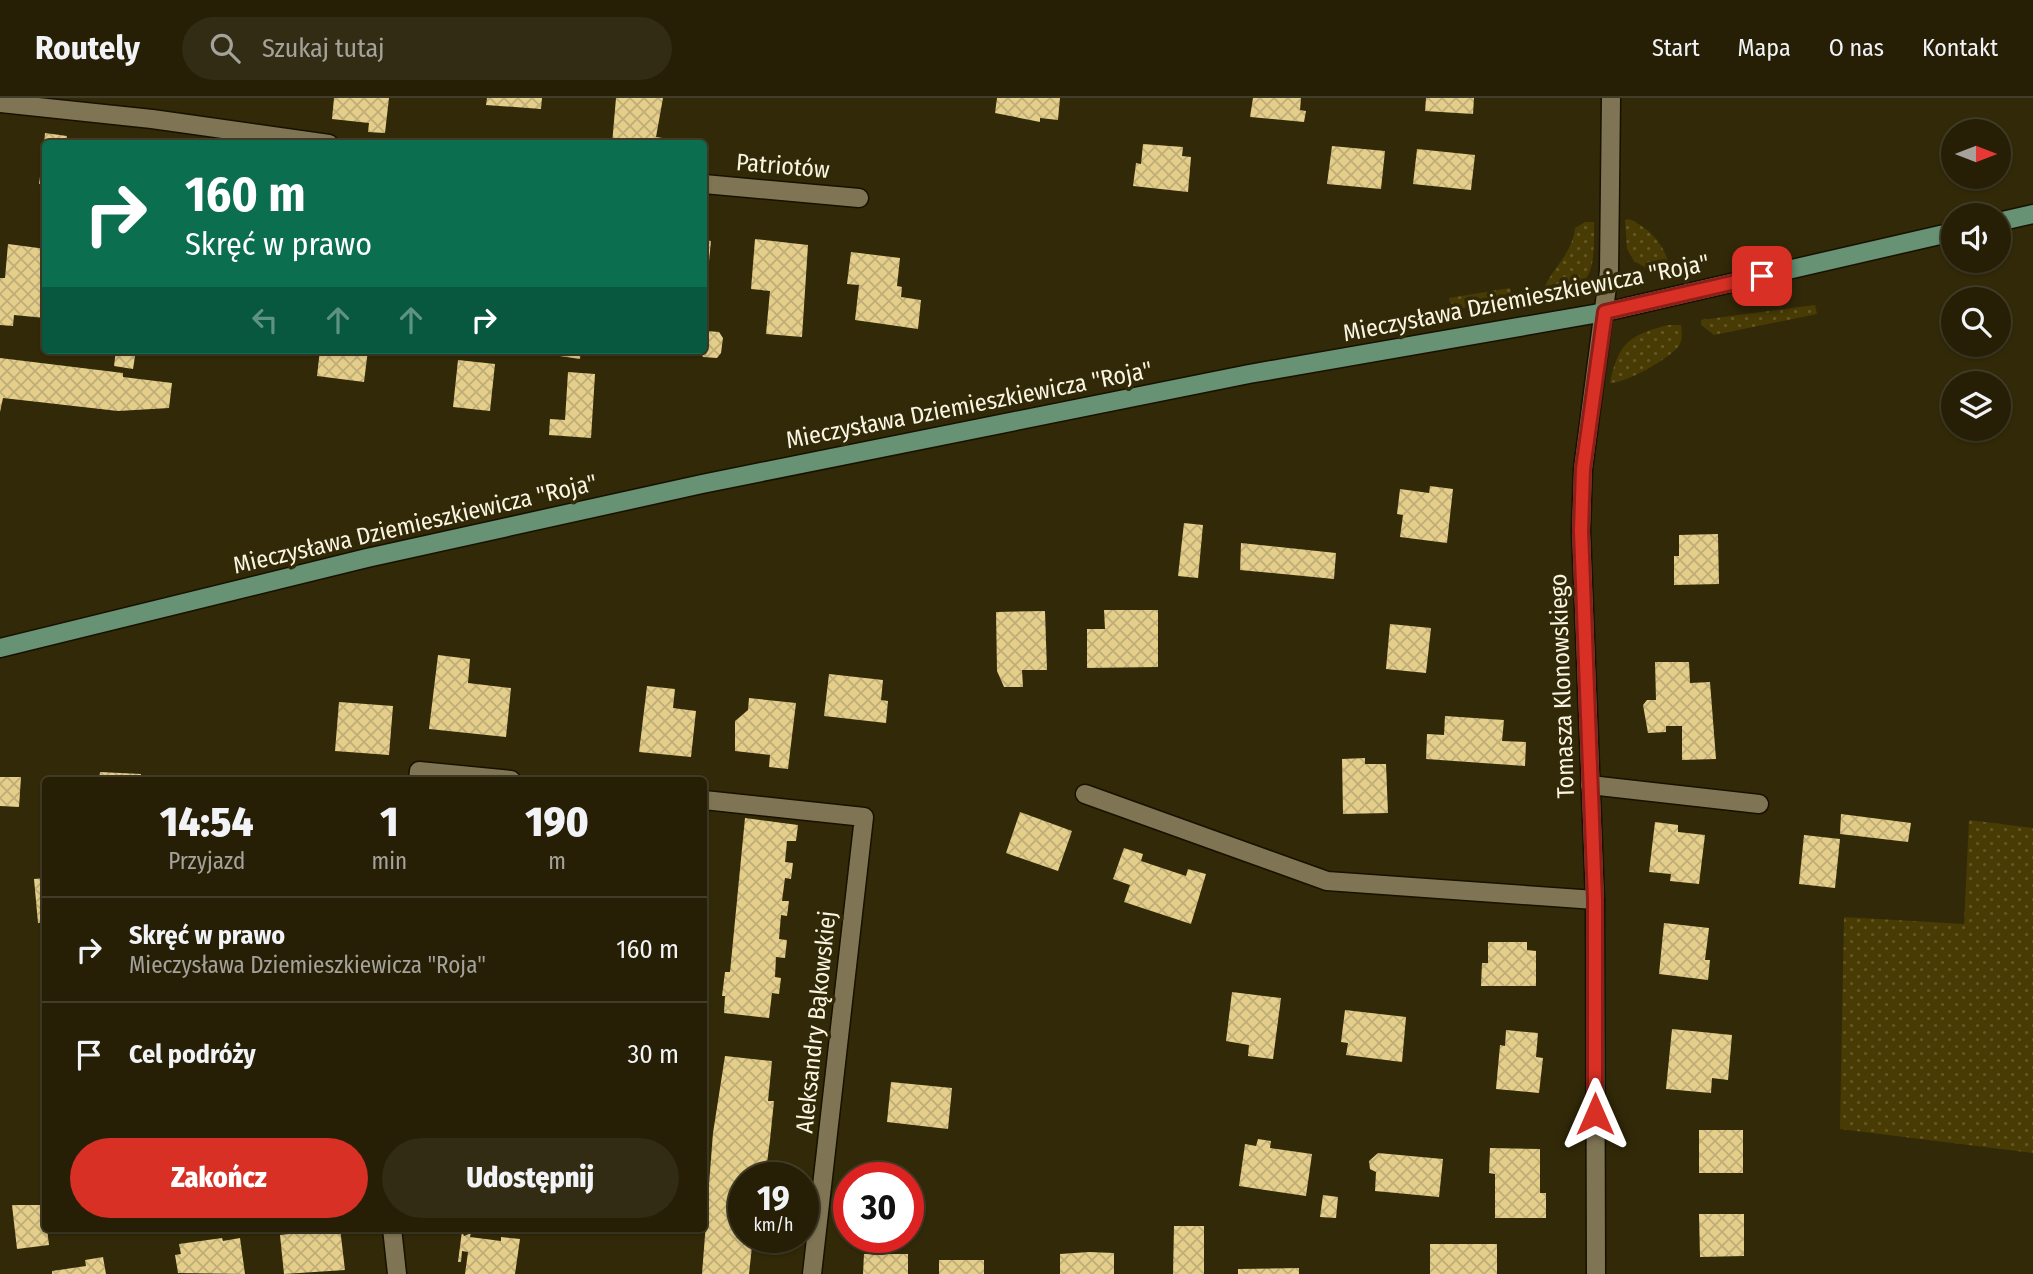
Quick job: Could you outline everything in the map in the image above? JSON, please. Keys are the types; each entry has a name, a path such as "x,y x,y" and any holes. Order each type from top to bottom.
{"main road":[{"path":"2011,219 2033,214"},
{"name":"Mieczysława Dziemieszkiewicza \"Roja\"","path":"0,648 367,558 702,484 1236,376 1605,312 1941,235"}],"street":[{"name":"Tomasza Klonowskiego","path":"1596,1274 1595,900 1581,518 1583,469 1609,271 1611,98"},
{"path":"0,103 152,119 301,140"},
{"name":"Patriotów","path":"707,184 859,198"},
{"path":"418,777 419,771 480,777"},
{"path":"1590,785 1759,804"},
{"path":"1084,794 1327,881 1595,900"},
{"name":"Aleksandry Bąkowskiej","path":"707,800 864,817 812,1274"},
{"path":"392,1232 397,1274"}],"shaded area":[{"path":"1629,219 1645,228 1657,240 1666,255 1671,272 1655,273 1634,261 1627,249 1625,220"},
{"path":"1585,222 1594,222 1592,265 1588,275 1573,289 1543,298 1547,283 1573,239 1575,228"},
{"path":"1510,288 1514,304 1506,306 1461,308 1450,303 1449,298"},
{"path":"1815,305 1817,314 1714,335 1701,325 1701,320"},
{"path":"1668,325 1681,325 1678,347 1646,370 1610,383 1617,358 1627,343 1644,333"},
{"path":"1969,820 2033,828 2033,1153 1840,1129 1844,917 1964,924"}],"building":[{"path":"334,98 389,98 385,133 368,132 369,123 332,119"},
{"path":"487,98 542,98 541,109 486,105"},
{"path":"616,98 663,98 656,137 676,140 612,140"},
{"path":"997,98 1060,98 1058,120 1040,118 1040,122 995,113"},
{"path":"1253,98 1301,98 1300,110 1306,111 1304,122 1250,117"},
{"path":"1426,98 1474,98 1473,114 1425,111"},
{"path":"45,133 67,136 66,140 44,140"},
{"path":"1143,144 1183,147 1182,156 1191,157 1188,192 1133,186 1136,163 1141,164"},
{"path":"1332,146 1385,151 1381,189 1327,184"},
{"path":"1417,149 1475,155 1471,190 1413,184"},
{"path":"42,161 42,184 39,184"},
{"path":"755,239 808,245 802,337 766,334 770,291 751,289"},
{"path":"707,240 711,241 707,282"},
{"path":"8,244 42,248 42,318 14,315 13,326 0,325 0,278 5,278"},
{"path":"851,252 900,258 897,286 902,287 901,297 921,300 918,329 855,320 859,285 847,284"},
{"path":"707,331 719,332 723,338 721,353 717,358 703,357 701,354 707,354"},
{"path":"116,354 135,354 133,369 114,366"},
{"path":"320,354 368,354 364,382 317,376"},
{"path":"546,354 581,354 580,359"},
{"path":"0,358 123,373 123,377 172,383 169,408 118,411 3,398 0,412"},
{"path":"458,360 495,364 490,411 453,407"},
{"path":"568,372 595,374 591,438 549,435 550,419 565,420"},
{"path":"1430,486 1453,489 1447,543 1400,537 1403,515 1397,514 1400,489 1429,493"},
{"path":"1184,523 1203,525 1198,578 1178,576"},
{"path":"1718,534 1719,584 1674,585 1674,556 1679,556 1679,535"},
{"path":"1241,543 1336,553 1334,579 1240,570"},
{"path":"1104,610 1158,610 1158,667 1087,668 1087,629 1105,629"},
{"path":"1045,611 1047,670 1022,670 1023,687 1004,687 997,671 996,612"},
{"path":"1390,624 1431,628 1426,673 1386,669"},
{"path":"438,655 470,659 468,683 511,688 506,737 429,729"},
{"path":"1655,662 1689,662 1690,683 1710,682 1716,759 1682,760 1682,726 1666,726 1666,732 1648,733 1643,705 1647,700 1656,700"},
{"path":"829,674 883,680 881,700 888,701 886,723 824,716"},
{"path":"647,686 675,689 673,708 696,711 691,757 639,752"},
{"path":"749,698 796,703 788,769 769,767 770,755 735,751 735,721 748,710"},
{"path":"339,702 393,706 389,755 335,751"},
{"path":"1445,716 1504,720 1502,741 1526,742 1525,766 1426,759 1427,734 1444,735"},
{"path":"1365,758 1365,764 1386,764 1388,813 1343,814 1342,759"},
{"path":"100,772 141,774 141,777 99,777"},
{"path":"0,777 21,777 19,807 0,806"},
{"path":"1020,812 1072,831 1058,871 1006,853"},
{"path":"1841,814 1911,823 1908,842 1840,834"},
{"path":"745,818 798,825 796,841 787,841 785,862 793,863 791,879 785,878 782,901 789,901 787,916 781,915 779,939 787,940 785,958 776,957 775,977 781,978 779,994 772,993 769,1018 724,1013 725,996 722,996 725,972 730,972"},
{"path":"1655,822 1678,825 1678,832 1705,835 1699,884 1670,881 1671,874 1649,872"},
{"path":"1804,835 1840,839 1835,888 1799,884"},
{"path":"1124,848 1143,854 1141,861 1186,876 1188,869 1206,874 1191,924 1124,902 1130,885 1113,879"},
{"path":"42,878 42,922 38,923 34,879"},
{"path":"1664,923 1709,928 1705,960 1710,960 1708,980 1659,974"},
{"path":"1488,942 1527,942 1527,950 1536,951 1536,986 1481,986 1482,963 1488,963"},
{"path":"1232,992 1281,998 1273,1059 1248,1056 1249,1045 1226,1041"},
{"path":"1345,1010 1406,1017 1402,1062 1346,1055 1348,1043 1341,1042"},
{"path":"1672,1029 1732,1035 1728,1080 1712,1078 1711,1093 1666,1089"},
{"path":"1506,1030 1538,1033 1536,1057 1543,1058 1539,1093 1496,1089 1500,1045 1505,1046"},
{"path":"725,1056 772,1061 768,1101 774,1101 767,1162 728,1162 728,1253 751,1253 749,1274 702,1274 713,1133"},
{"path":"891,1082 952,1088 948,1129 887,1122"},
{"path":"1699,1130 1743,1130 1743,1173 1699,1173"},
{"path":"1258,1139 1271,1141 1270,1148 1312,1154 1306,1196 1239,1186 1245,1144 1256,1146"},
{"path":"1490,1148 1540,1149 1540,1193 1546,1193 1546,1218 1495,1218 1495,1174 1489,1173"},
{"path":"1378,1153 1443,1159 1439,1197 1375,1191 1376,1172 1370,1169 1369,1161"},
{"path":"1323,1195 1338,1197 1336,1218 1320,1217"},
{"path":"12,1205 42,1205 42,1232 47,1232 49,1245 17,1249"},
{"path":"1699,1214 1744,1214 1744,1256 1700,1257"},
{"path":"1174,1226 1204,1226 1204,1274 1173,1274"},
{"path":"340,1232 345,1270 284,1274 280,1235"},
{"path":"462,1232 464,1236 471,1233 470,1237 501,1241 501,1237 520,1239 515,1274 465,1274 468,1252 462,1251 461,1262 458,1262"},
{"path":"222,1238 223,1241 240,1238 245,1274 178,1273 175,1255 181,1254 179,1244"},
{"path":"1430,1244 1497,1244 1497,1274 1430,1274"},
{"path":"1114,1253 1114,1274 1060,1274 1060,1254"},
{"path":"864,1254 908,1254 908,1274 863,1274"},
{"path":"103,1257 106,1274 52,1274 52,1271 86,1266 85,1260"},
{"path":"939,1260 984,1260 984,1274 939,1274"},
{"path":"1299,1268 1299,1274 1238,1274 1238,1269"}],"route":[{"path":"1595,1114 1595,900 1581,531 1583,469 1605,312 1762,276"}]}
